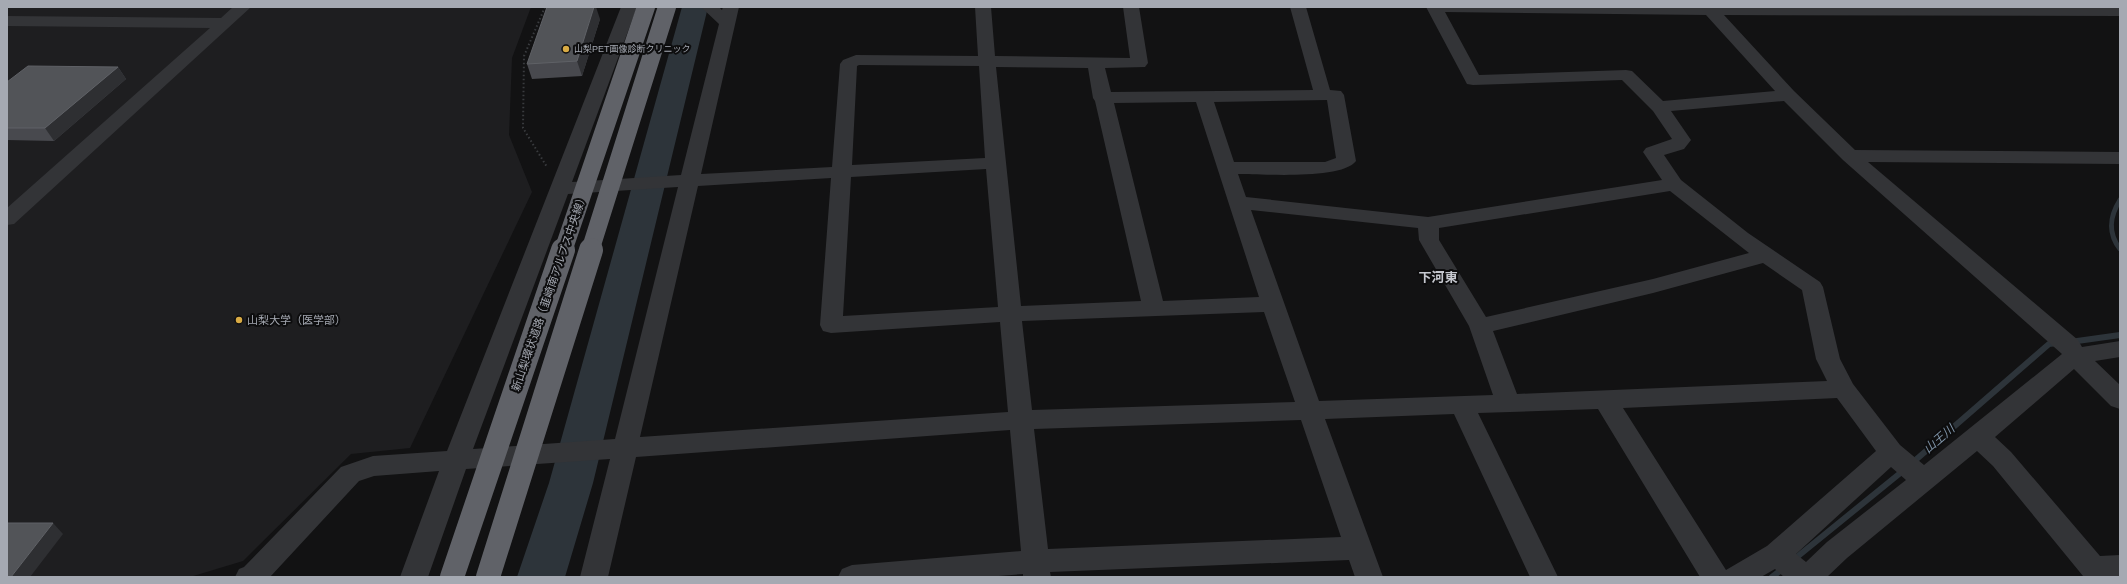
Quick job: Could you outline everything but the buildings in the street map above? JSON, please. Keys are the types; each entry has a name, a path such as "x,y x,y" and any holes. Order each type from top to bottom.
{"highway":[{"name":"新山梨環状道路（韮崎南アルプス中央線）","path":"452,577 646,7"},
{"path":"488,577 667,7"}],"street":[{"path":"7,219 243,7"},
{"path":"414,577 614,42 629,7"},
{"path":"614,42 635,19 658,7"},
{"path":"709,7 723,18 728,15"},
{"path":"983,7 989,63 995,163 1012,314 1036,569"},
{"path":"1132,7 1139,63 989,63 856,60 849,64 831,325 1012,314 1272,304"},
{"path":"1298,7 1322,95"},
{"path":"1434,7 1473,80 1626,75 1659,106 1682,140 1677,145 1653,152 1674,184 1765,256 1812,287 1828,359 1843,390 1907,466"},
{"path":"1438,7 2120,11"},
{"path":"1709,9 1788,96 1850,156 2053,331 2120,400"},
{"path":"594,577 728,15"},
{"path":"7,21 225,23"},
{"path":"1095,62 1102,98 1154,309"},
{"path":"1102,98 1335,95 1346,161 1327,168 1227,168"},
{"path":"1659,106 1788,96"},
{"path":"1203,97 1272,304 1369,577"},
{"path":"1850,156 2120,158"},
{"path":"560,188 995,163"},
{"path":"1238,202 1428,223 1674,184"},
{"path":"1428,223 1429,240 1480,326 1508,403"},
{"path":"1480,326 1653,286 1765,256"},
{"path":"1736,577 1777,555 1907,466 1978,437 2072,351 2120,349"},
{"path":"249,577 254,575 350,474 373,466 456,462 1022,420 1462,406 1843,390"},
{"path":"1605,400 1715,577"},
{"path":"1462,406 1544,577"},
{"path":"1978,437 2002,458 2097,572 2120,567"},
{"path":"1809,577 1837,550 1907,466"},
{"path":"852,577 1036,569 1359,548"},
{"path":"1777,555 1803,577"}],"path":[{"path":"545,7 524,56 523,128 560,188"}],"shaded area":[{"name":"山梨大学（医学部）","path":"7,7 531,7 512,58 509,135 532,192 410,448 351,454 243,561 190,577 7,577"}],"waterway":[{"path":"541,577 571,483 695,7"},
{"name":"山王川","path":"2120,200 2114,212 2111,224 2113,236 2120,249"},
{"name":"山王川","path":"2070,342 2120,335"},
{"name":"山王川","path":"1911,464 2049,344 2057,343"},
{"name":"山王川","path":"1792,561 1904,470"},
{"name":"山王川","path":"1772,577 1785,567"}],"place":[{"name":"山梨PET画像診断クリニック","path":"566,49"},
{"name":"山梨大学（医学部）","path":"239,320"}],"district":[{"name":"下河東","path":"1438,277"}]}
